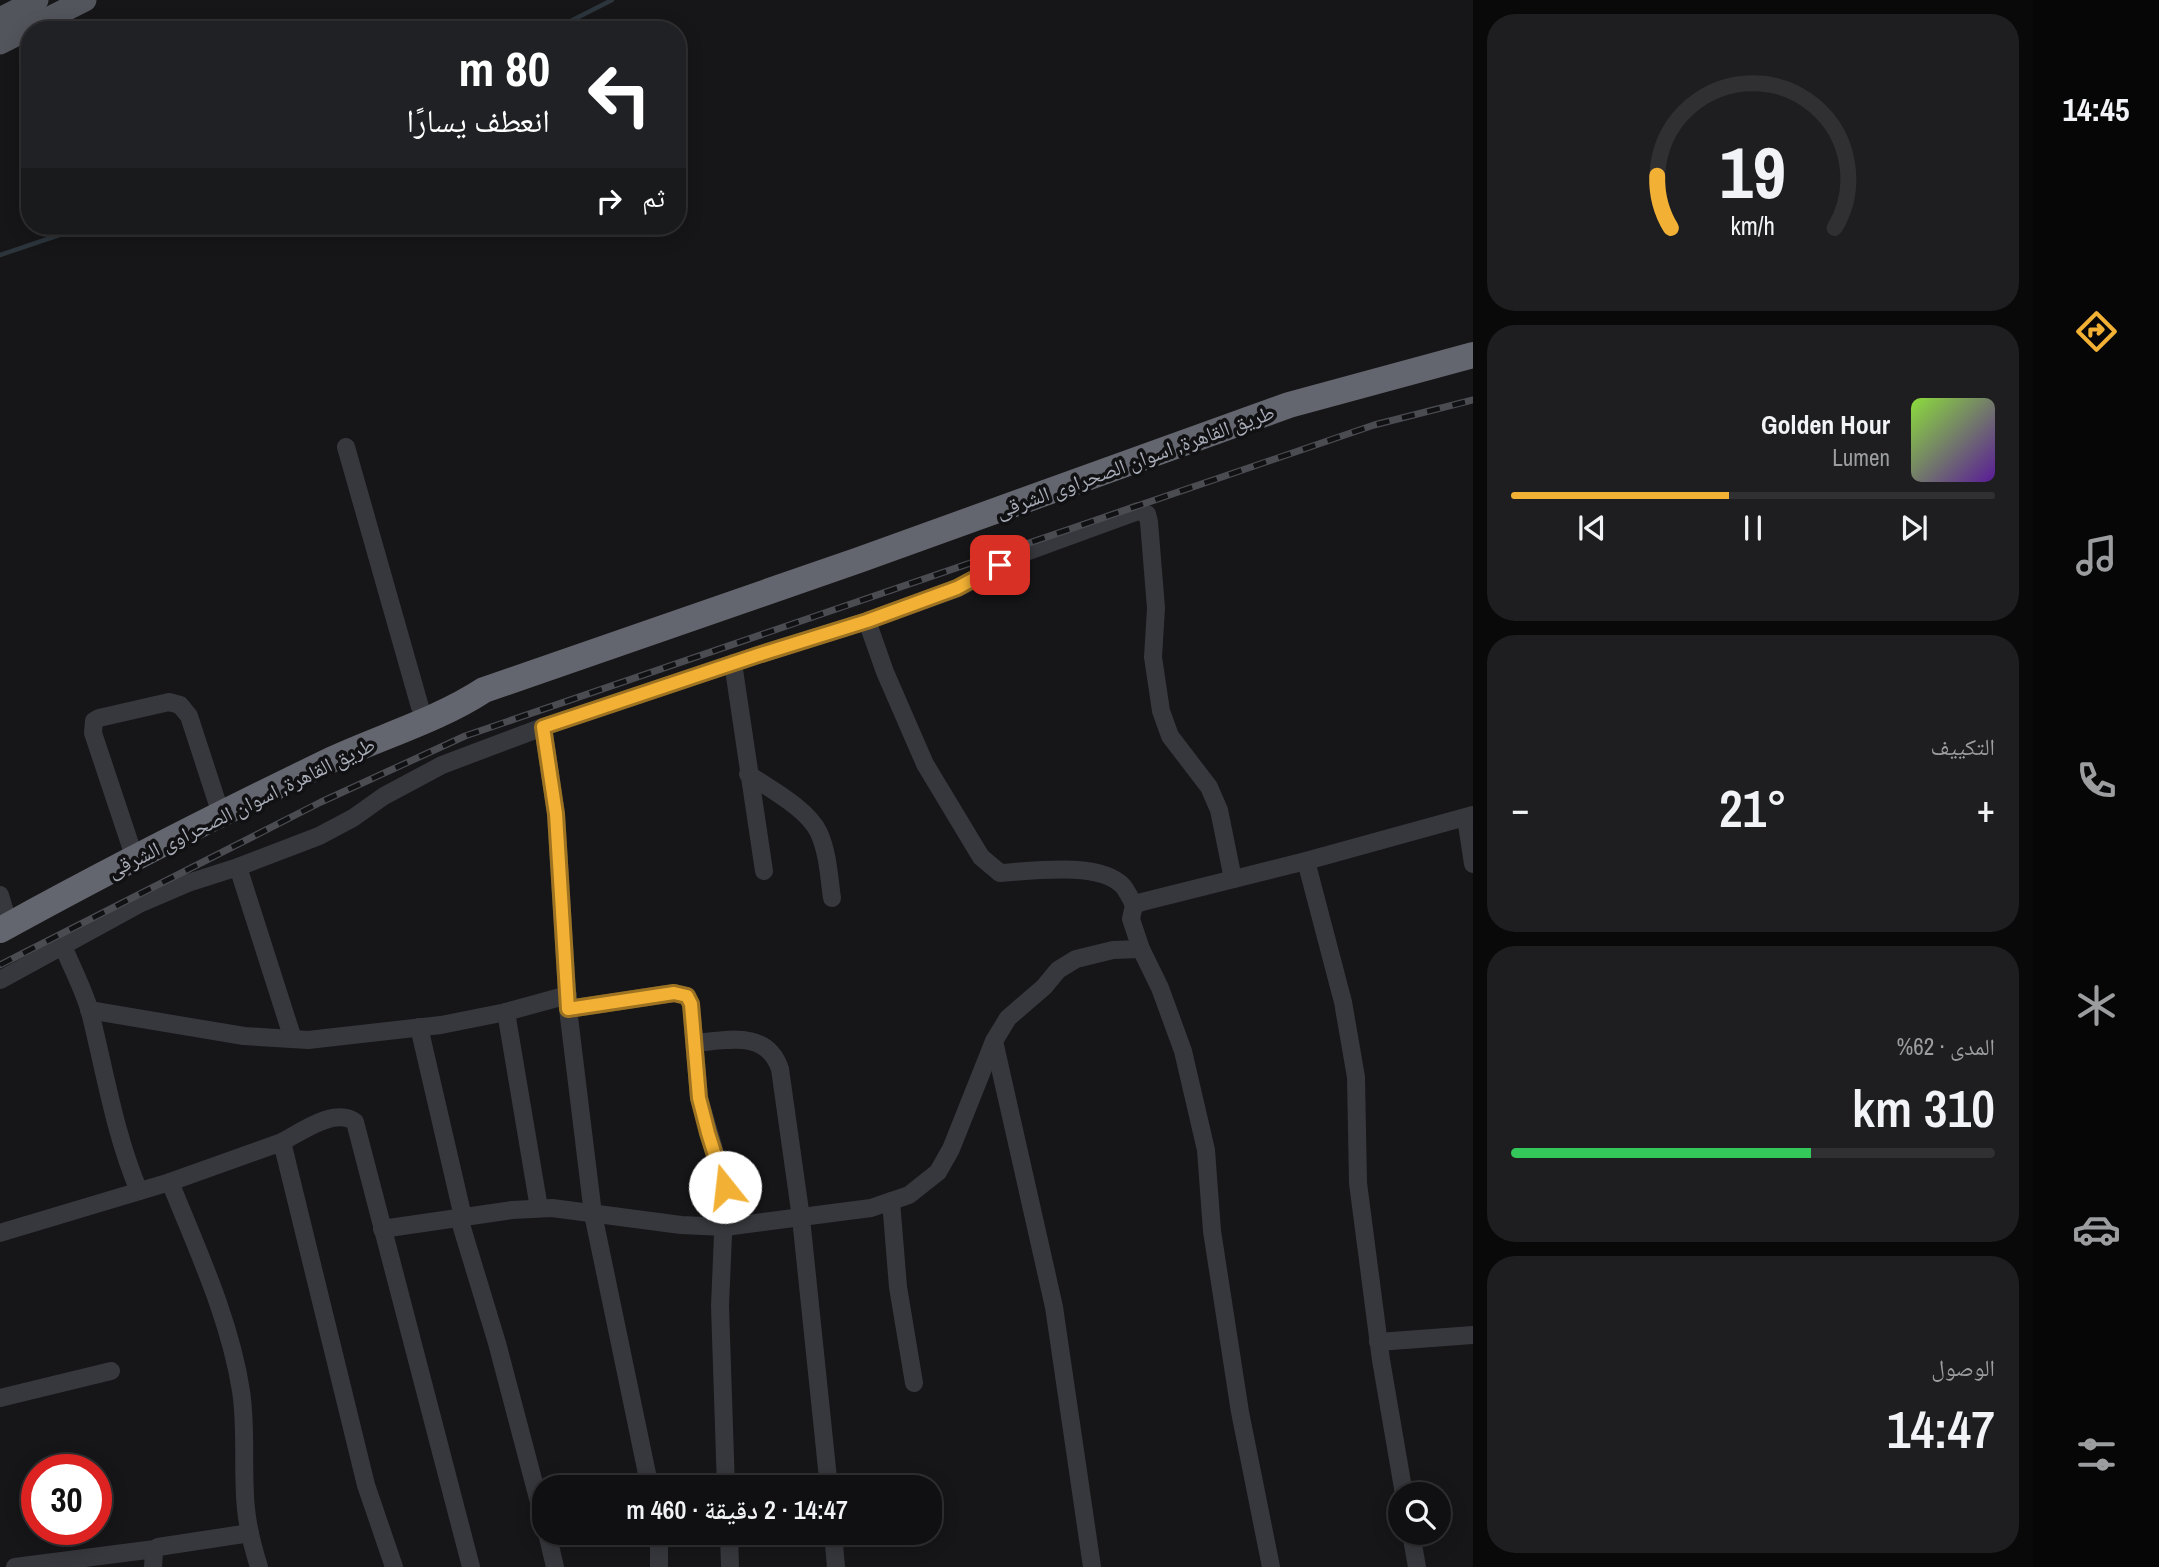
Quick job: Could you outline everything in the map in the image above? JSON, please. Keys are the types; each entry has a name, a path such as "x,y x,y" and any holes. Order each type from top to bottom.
{"highway":[{"name":"طريق القاهرة, اسوان الصحراوى الشرقى","path":"1,913 221,814 336,758 464,702 484,690 859,560 1289,405 1473,355"},
{"name":"طريق القاهرة, اسوان الصحراوى الشرقى","path":"1,913 217,802 420,707 459,691 484,690"}],"main road":[{"path":"0,19 37,0"},
{"path":"43,21 85,0"},
{"path":"0,43 21,32"}],"street":[{"path":"346,447 420,707"},
{"path":"0,980 139,904 188,883 319,836 354,818 384,796 442,765 543,727 867,621 957,588 1023,553 1133,512 1145,513 1149,522 1156,608 1153,657 1161,711 1170,736 1209,787 1219,810 1233,879"},
{"path":"867,621 885,672 925,764 981,857 1000,873 1076,869 1108,877 1122,885 1134,905 1131,919 1183,1051 1206,1150 1213,1231 1238,1399 1272,1567"},
{"path":"733,663 764,870"},
{"path":"131,847 93,733 94,721 99,718 169,702 180,705 189,716 217,802"},
{"path":"543,727 556,814 568,1002 593,1214 647,1475"},
{"path":"748,774 802,812 819,832 832,898"},
{"path":"1134,905 1470,816 1473,864"},
{"path":"1306,861 1343,1002 1356,1077 1358,1183 1378,1342 1402,1482"},
{"path":"238,867 293,1040"},
{"path":"64,946 89,1010 106,1082 139,1191"},
{"path":"382,1229 539,1208 681,1225 725,1227 871,1208 909,1195 938,1172 951,1149 994,1041 1008,1018 1044,987 1058,970 1076,959 1113,950 1141,949"},
{"path":"89,1010 244,1036 308,1040 419,1027 568,1002 681,994 687,996 691,1004 699,1098 725,1187 720,1306 726,1475"},
{"path":"506,1012 539,1208"},
{"path":"419,1027 461,1217 532,1476"},
{"path":"695,1043 752,1041 773,1052 783,1081 801,1218 828,1475"},
{"path":"994,1041 1054,1307 1092,1567"},
{"path":"0,1233 170,1182 282,1142 328,1120 341,1117 353,1120 471,1567"},
{"path":"282,1142 366,1485 394,1567"},
{"path":"170,1182 211,1284 238,1377 244,1430 246,1510 259,1567"},
{"path":"891,1201 898,1287 914,1383"},
{"path":"1378,1342 1473,1335"},
{"path":"0,1398 111,1371"},
{"path":"15,1567 154,1558 164,1545 250,1533"},
{"path":"550,1545 555,1567"},
{"path":"659,1545 659,1567"},
{"path":"729,1545 730,1567"},
{"path":"834,1545 836,1567"},
{"path":"1413,1545 1417,1567"}],"waterway":[{"path":"571,21 612,0"},
{"path":"0,255 59,235"}],"railway":[{"path":"0,965 321,802 465,736 1374,425 1473,400"}],"route":[{"path":"725,1187 699,1098 690,999 674,993 568,1009 556,814 543,727 867,621 957,588 1000,565"}]}
